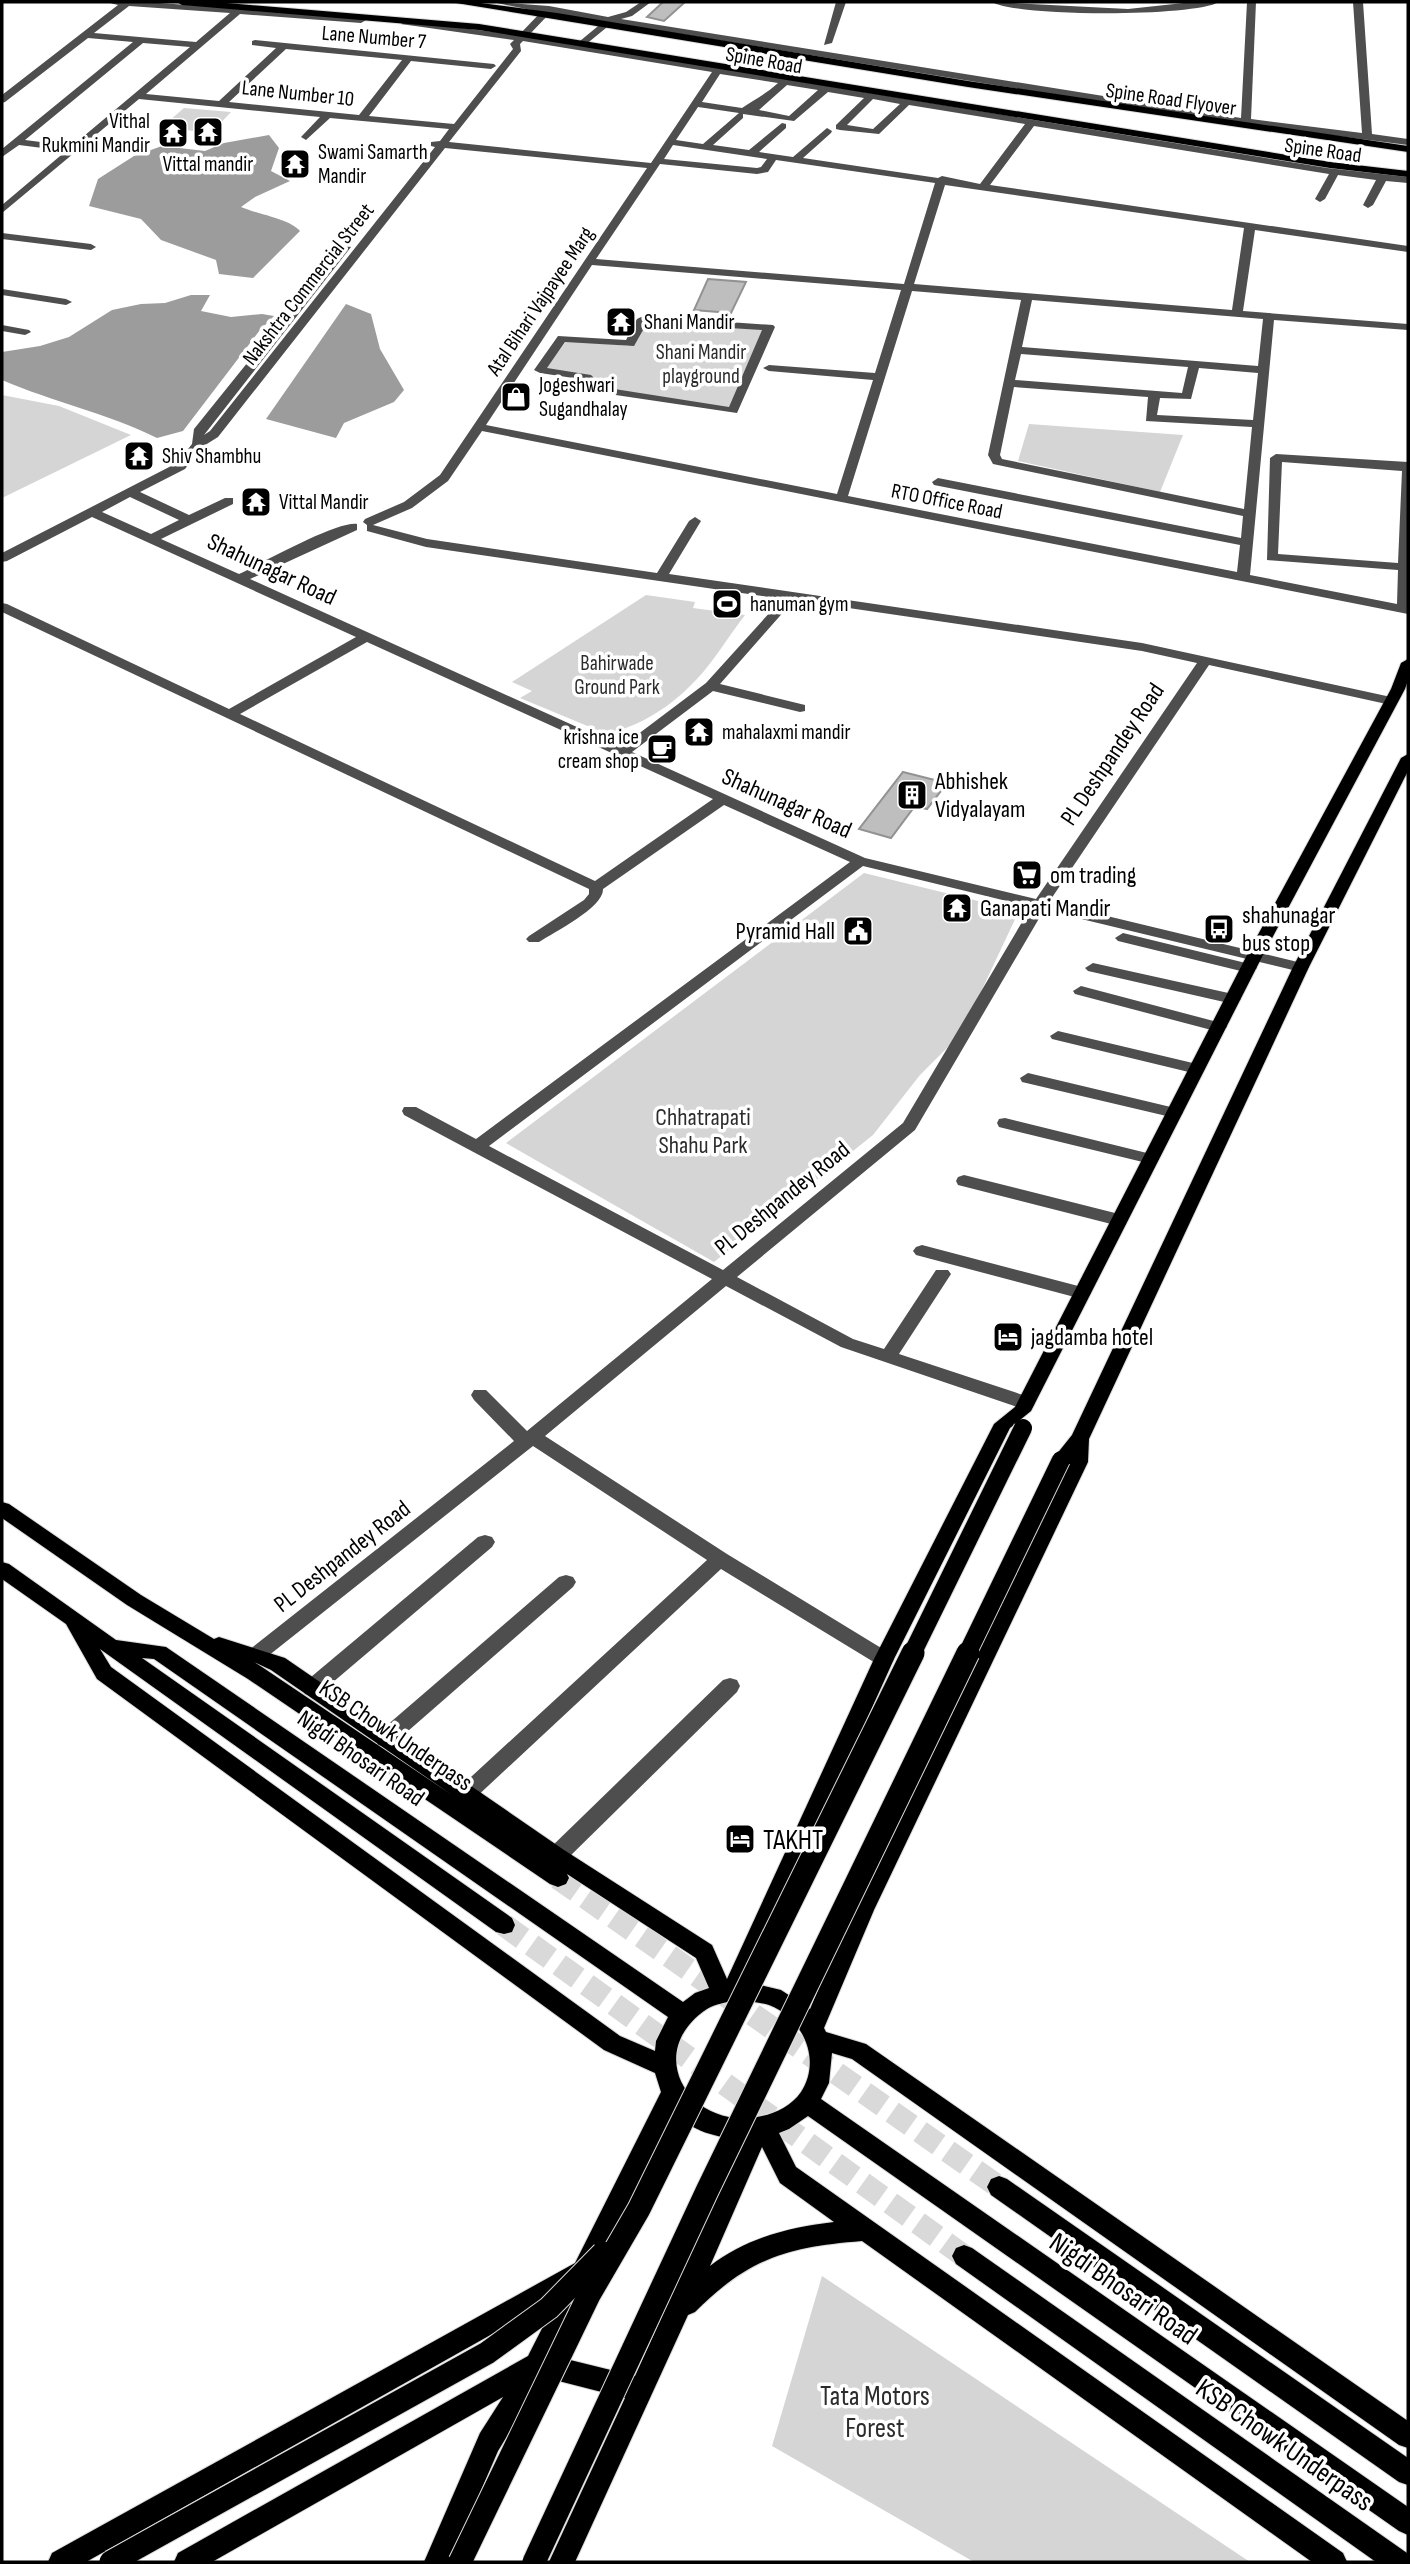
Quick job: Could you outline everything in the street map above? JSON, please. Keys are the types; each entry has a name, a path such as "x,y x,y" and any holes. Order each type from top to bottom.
{"main road":[{"name":"Spine Road","path":"182,2 432,21 520,38 583,43 1330,166 1408,174"},
{"name":"Spine Road","path":"455,2 547,11 929,77 1367,141 1408,151"},
{"name":"Spine Road Flyover","path":"929,77 964,89 1408,151"},
{"path":"460,2562 589,2295 639,2209 1082,1293 1252,962 1391,701 1408,663"},
{"path":"534,2562 707,2191 1061,1460 1080,1439 1301,967 1408,758"},
{"path":"727,1991 884,1659 1003,1424 1024,1414"},
{"path":"816,2034 863,1910 1079,1462 1080,1439"},
{"path":"2,1509 134,1600 202,1640 278,1664 556,1856 704,1952 727,1991"},
{"name":"Nigdi Bhosari Road","path":"2,1569 114,1647 159,1652 682,2014"},
{"path":"72,1618 104,1673 612,2043 664,2066"},
{"name":"KSB Chowk Underpass","path":"202,1640 558,1878"},
{"path":"114,1647 504,1925"},
{"path":"752,1990 781,1999 799,2011 816,2034 822,2067 813,2094 792,2115 761,2128 732,2129 702,2120 689,2111 673,2092 664,2066 668,2035 682,2014 695,2003 727,1991 752,1990"},
{"path":"816,2034 858,2050 1408,2436"},
{"path":"437,2562 489,2442 537,2364 673,2092"},
{"name":"Nigdi Bhosari Road","path":"806,2102 1408,2522"},
{"path":"761,2128 788,2175 1334,2562"},
{"path":"562,2562 761,2128"},
{"name":"KSB Chowk Underpass","path":"999,2187 1408,2473"},
{"path":"111,2562 479,2359 541,2314 592,2267 639,2209"},
{"path":"675,2316 708,2280 751,2253 782,2241 864,2230"},
{"name":"KSB Chowk Underpass","path":"964,2256 1398,2562"},
{"path":"61,2562 277,2443 584,2268"},
{"path":"194,2560 537,2364 641,2390"}],"street":[{"name":"Spine Road","path":"110,2 427,26 520,38 1030,124 1335,172 1408,180"},
{"name":"Spine Road","path":"496,2 547,11"},
{"path":"827,43 841,2"},
{"path":"997,2 1128,12 1214,2"},
{"path":"1246,122 1252,2"},
{"path":"1357,2 1367,141"},
{"path":"2,100 127,3"},
{"path":"583,43 609,22 623,17 639,4"},
{"path":"2,210 238,11"},
{"name":"Nakshtra Commercial Street","path":"198,444 198,432 505,47 520,38 547,11"},
{"name":"Spine Road","path":"609,22 1367,141 1408,142"},
{"path":"85,35 198,45"},
{"name":"Nakshtra Commercial Street","path":"2,558 181,466 198,444 214,434 519,48 520,38"},
{"path":"2,154 141,40"},
{"name":"Lane Number 7","path":"255,43 491,66"},
{"path":"221,104 284,46"},
{"path":"362,118 410,58"},
{"name":"Atal Bihari Vajpayee Marg","path":"370,525 429,492 444,478 717,72"},
{"path":"781,83 751,113 791,119 824,90"},
{"path":"696,104 747,110 781,83"},
{"name":"Lane Number 10","path":"137,96 456,127"},
{"path":"870,97 840,127 875,132 906,103"},
{"path":"306,137 327,115"},
{"path":"708,147 742,118"},
{"path":"984,186 1030,124"},
{"path":"752,153 782,126"},
{"path":"796,159 827,131"},
{"path":"17,142 74,149"},
{"path":"671,142 942,179 1408,249"},
{"path":"428,144 761,171 774,156"},
{"path":"1320,199 1335,172"},
{"path":"1368,205 1382,178"},
{"path":"841,499 942,179"},
{"path":"1237,313 1250,225"},
{"path":"2,236 91,247"},
{"path":"590,262 1408,327"},
{"path":"2,292 66,302"},
{"path":"1027,297 994,455 997,461 1250,514"},
{"path":"1243,579 1269,316"},
{"path":"643,318 769,327 733,411 582,387 587,377 540,370 562,338 630,344 643,318"},
{"path":"2,328 25,332"},
{"path":"1016,350 1264,370"},
{"path":"1010,383 1187,397 1194,364"},
{"path":"769,368 879,377"},
{"path":"1155,394 1150,418 1259,424"},
{"name":"RTO Office Road","path":"479,427 1406,610"},
{"path":"1404,567 1272,557 1276,458 1408,467 1404,567 1406,610"},
{"path":"938,482 1247,543"},
{"path":"130,492 189,520"},
{"path":"150,539 229,501"},
{"name":"Shahunagar Road","path":"92,512 860,861 1041,903 1252,962 1301,967"},
{"path":"661,577 695,521"},
{"path":"239,579 327,537 353,527 360,530 370,525 426,543 1142,648 1391,701"},
{"path":"622,753 711,687 790,596"},
{"path":"2,607 596,887"},
{"path":"229,714 366,637"},
{"name":"PL Deshpandey Road","path":"256,1655 529,1440 909,1126 974,1012 1041,903 1205,661"},
{"path":"711,687 800,708"},
{"path":"596,887 723,799"},
{"path":"477,1147 860,861"},
{"path":"534,939 589,903 596,895 596,887"},
{"path":"1123,938 1252,962"},
{"path":"1093,968 1233,999"},
{"path":"1081,991 1219,1027"},
{"path":"1058,1036 1197,1069"},
{"path":"1028,1078 1175,1113"},
{"path":"410,1111 847,1343 887,1356 1024,1414"},
{"path":"1005,1123 1151,1158"},
{"path":"964,1181 1119,1220"},
{"path":"922,1251 1082,1293"},
{"path":"887,1356 942,1275"},
{"path":"480,1395 529,1440 884,1659"},
{"path":"312,1688 485,1542"},
{"path":"466,1794 720,1559"},
{"path":"386,1739 566,1582"},
{"path":"556,1856 730,1686"}],"green space":[{"path":"184,108 231,112 214,130 205,128 202,132 162,127"},
{"name":"Shani Mandir playground","path":"643,319 769,327 733,411 582,387 587,378 543,373 567,340 629,346"},
{"path":"2,395 59,406 131,435 2,498"},
{"path":"1029,424 1183,435 1160,492 1018,461"},
{"name":"Bahirwade Ground Park","path":"646,595 695,602 693,608 745,615 711,662 688,688 659,711 636,724 602,732 520,698 532,691 512,682"},
{"name":"Chhatrapati Shahu Park","path":"864,873 1019,911 961,1034 920,1075 873,1135 714,1262 506,1143"},
{"name":"Tata Motors Forest","path":"822,2276 1250,2562 974,2562 772,2446"}],"shaded area":[{"path":"269,135 279,148 271,171 290,181 255,197 241,207 281,220 300,231 253,278 219,274 216,260 161,240 141,219 89,206 98,179 134,156 162,146 205,151 224,143"},
{"path":"191,295 210,295 201,311 231,317 262,314 274,316 260,330 183,431 157,438 119,421 2,380 2,352 40,346 69,337 112,310 141,304 165,303"},
{"path":"346,304 371,314 380,349 404,390 394,402 344,423 336,438 266,419"}],"building":[{"path":"663,2 685,2 664,21 647,17"},
{"path":"708,279 746,282 731,313 694,310"},
{"name":"Abhishek Vidyalayam","path":"903,772 947,783 927,809 915,806 891,838 859,829"}],"tunnel":[{"path":"558,1878 999,2187"},
{"path":"504,1925 964,2256"}],"place":[{"name":"Vittal mandir","path":"208,132"},
{"name":"Vithal Rukmini Mandir","path":"173,133"},
{"name":"Swami Samarth Mandir","path":"295,164"},
{"name":"Shani Mandir","path":"621,322"},
{"name":"Jogeshwari Sugandhalay","path":"516,397"},
{"name":"Shiv Shambhu","path":"139,456"},
{"name":"Vittal Mandir","path":"256,502"},
{"name":"hanuman gym","path":"727,604"},
{"name":"mahalaxmi mandir","path":"699,732"},
{"name":"krishna ice cream shop","path":"662,749"},
{"name":"Abhishek Vidyalayam","path":"912,795"},
{"name":"om trading","path":"1027,875"},
{"name":"Ganapati Mandir","path":"957,908"},
{"name":"shahunagar bus stop","path":"1219,929"},
{"name":"Pyramid Hall","path":"858,931"},
{"name":"jagdamba hotel","path":"1008,1337"},
{"name":"TAKHT","path":"740,1839"}]}
